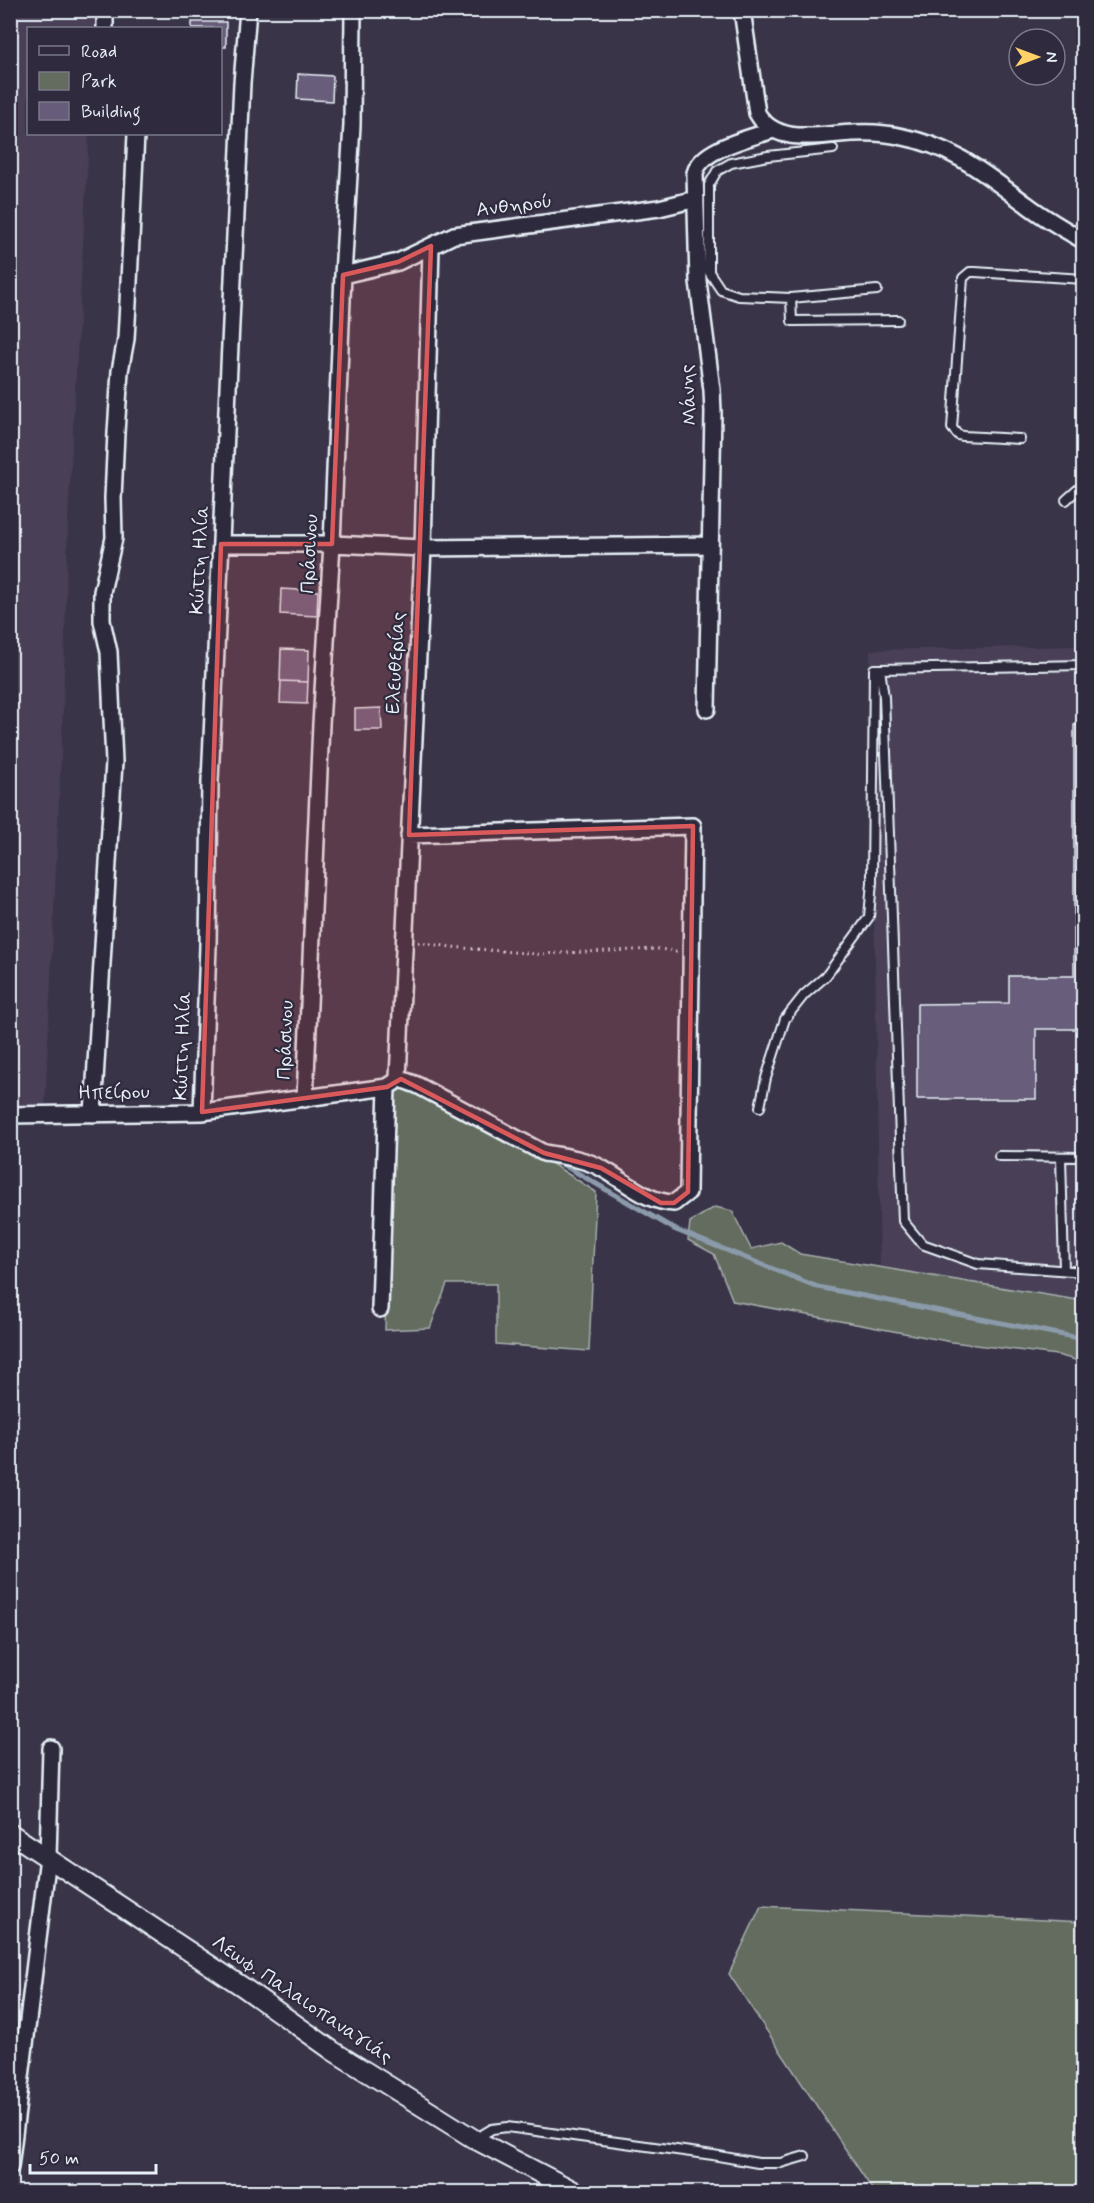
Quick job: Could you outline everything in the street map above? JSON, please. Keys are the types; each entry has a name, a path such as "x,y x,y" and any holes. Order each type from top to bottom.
{"street":[{"path":"105,10 105,27"},
{"name":"Κώττη Ηλία","path":"202,1112 208,946 210,781 242,83 248,10"},
{"name":"Πράσινου","path":"305,1099 352,125 353,10"},
{"path":"742,10 757,113 764,124 773,130 797,136 874,132 905,137 937,146 980,169 1028,206 1083,241"},
{"name":"Μάνης","path":"707,709 712,390 698,281 695,172 704,157 717,150 773,130"},
{"path":"93,1114 114,762 109,652 102,621 102,592 114,538 115,444 120,371 128,312 136,135"},
{"name":"Ανθηρού","path":"343,275 398,262 443,239 463,233 659,208 696,199"},
{"name":"Ελευθερίας","path":"380,1309 404,940 423,548 431,246"},
{"path":"221,544 332,544 423,548 710,545"},
{"path":"393,1082 417,1085 544,1153 567,1156 601,1168 645,1196 661,1203 674,1203 688,1192 693,826 409,835"},
{"name":"Ηπείρου","path":"10,1115 202,1112 305,1099 393,1082"},
{"path":"10,2167 48,1857 51,1748"},
{"name":"Λεωφ. Παλαιοπαναγιάς","path":"10,1833 243,1987 333,2050 474,2139 576,2193"}],"lane":[{"path":"696,199 709,185 717,171 731,163 768,156 833,149"},
{"path":"709,185 710,272 721,290 739,296 790,298 877,290"},
{"path":"1020,439 963,436 958,435 952,428 963,278 970,272 975,272 1083,279"},
{"path":"790,298 792,321 898,320"},
{"path":"1066,500 1083,484"},
{"path":"760,1107 766,1078 785,1019 804,995 826,976 869,917 872,882 874,669 1083,664"},
{"path":"880,669 884,707 903,1221 922,1244 978,1264 1083,1272"},
{"path":"999,1156 1083,1157"},
{"path":"1061,1157 1064,1270"},
{"path":"474,2139 492,2129 507,2127 758,2163 781,2163 805,2156"}],"path":[{"path":"404,940 451,948 538,954 660,949 691,955"}],"highlighted area":[{"path":"431,246 409,835 693,826 688,1192 674,1203 661,1203 601,1168 544,1153 401,1079 387,1087 202,1112 221,544 332,544 343,275 398,262"}],"shaded area":[{"path":"10,11 95,11 94,27 27,27 27,135 89,135 68,519 63,712 45,1107 10,1108"},
{"path":"1083,646 1083,1301 880,1267 870,650"}],"green space":[{"path":"410,1084 543,1158 596,1192 589,1351 496,1344 496,1284 447,1284 430,1328 385,1330 392,1093"},
{"path":"715,1207 732,1211 751,1249 781,1242 800,1254 1083,1301 1083,1362 1057,1355 952,1342 733,1301 714,1254 688,1240 690,1222"},
{"path":"761,1906 1083,1922 1083,2192 874,2192 729,1974"}],"building":[{"path":"192,22 226,22 226,47 222,47 222,27 192,27"},
{"path":"298,74 333,76 332,101 297,99"},
{"path":"281,589 318,591 317,616 280,614"},
{"path":"281,649 309,650 308,682 280,681"},
{"path":"281,681 308,682 307,704 280,703"},
{"path":"381,708 382,730 355,730 355,709"},
{"path":"1074,725 1084,725 1084,1029 1036,1029 1036,1099 917,1099 917,1004 1009,1003 1009,976 1074,976"}],"waterway":[{"path":"555,1160 676,1230 818,1287 1084,1339"}]}
